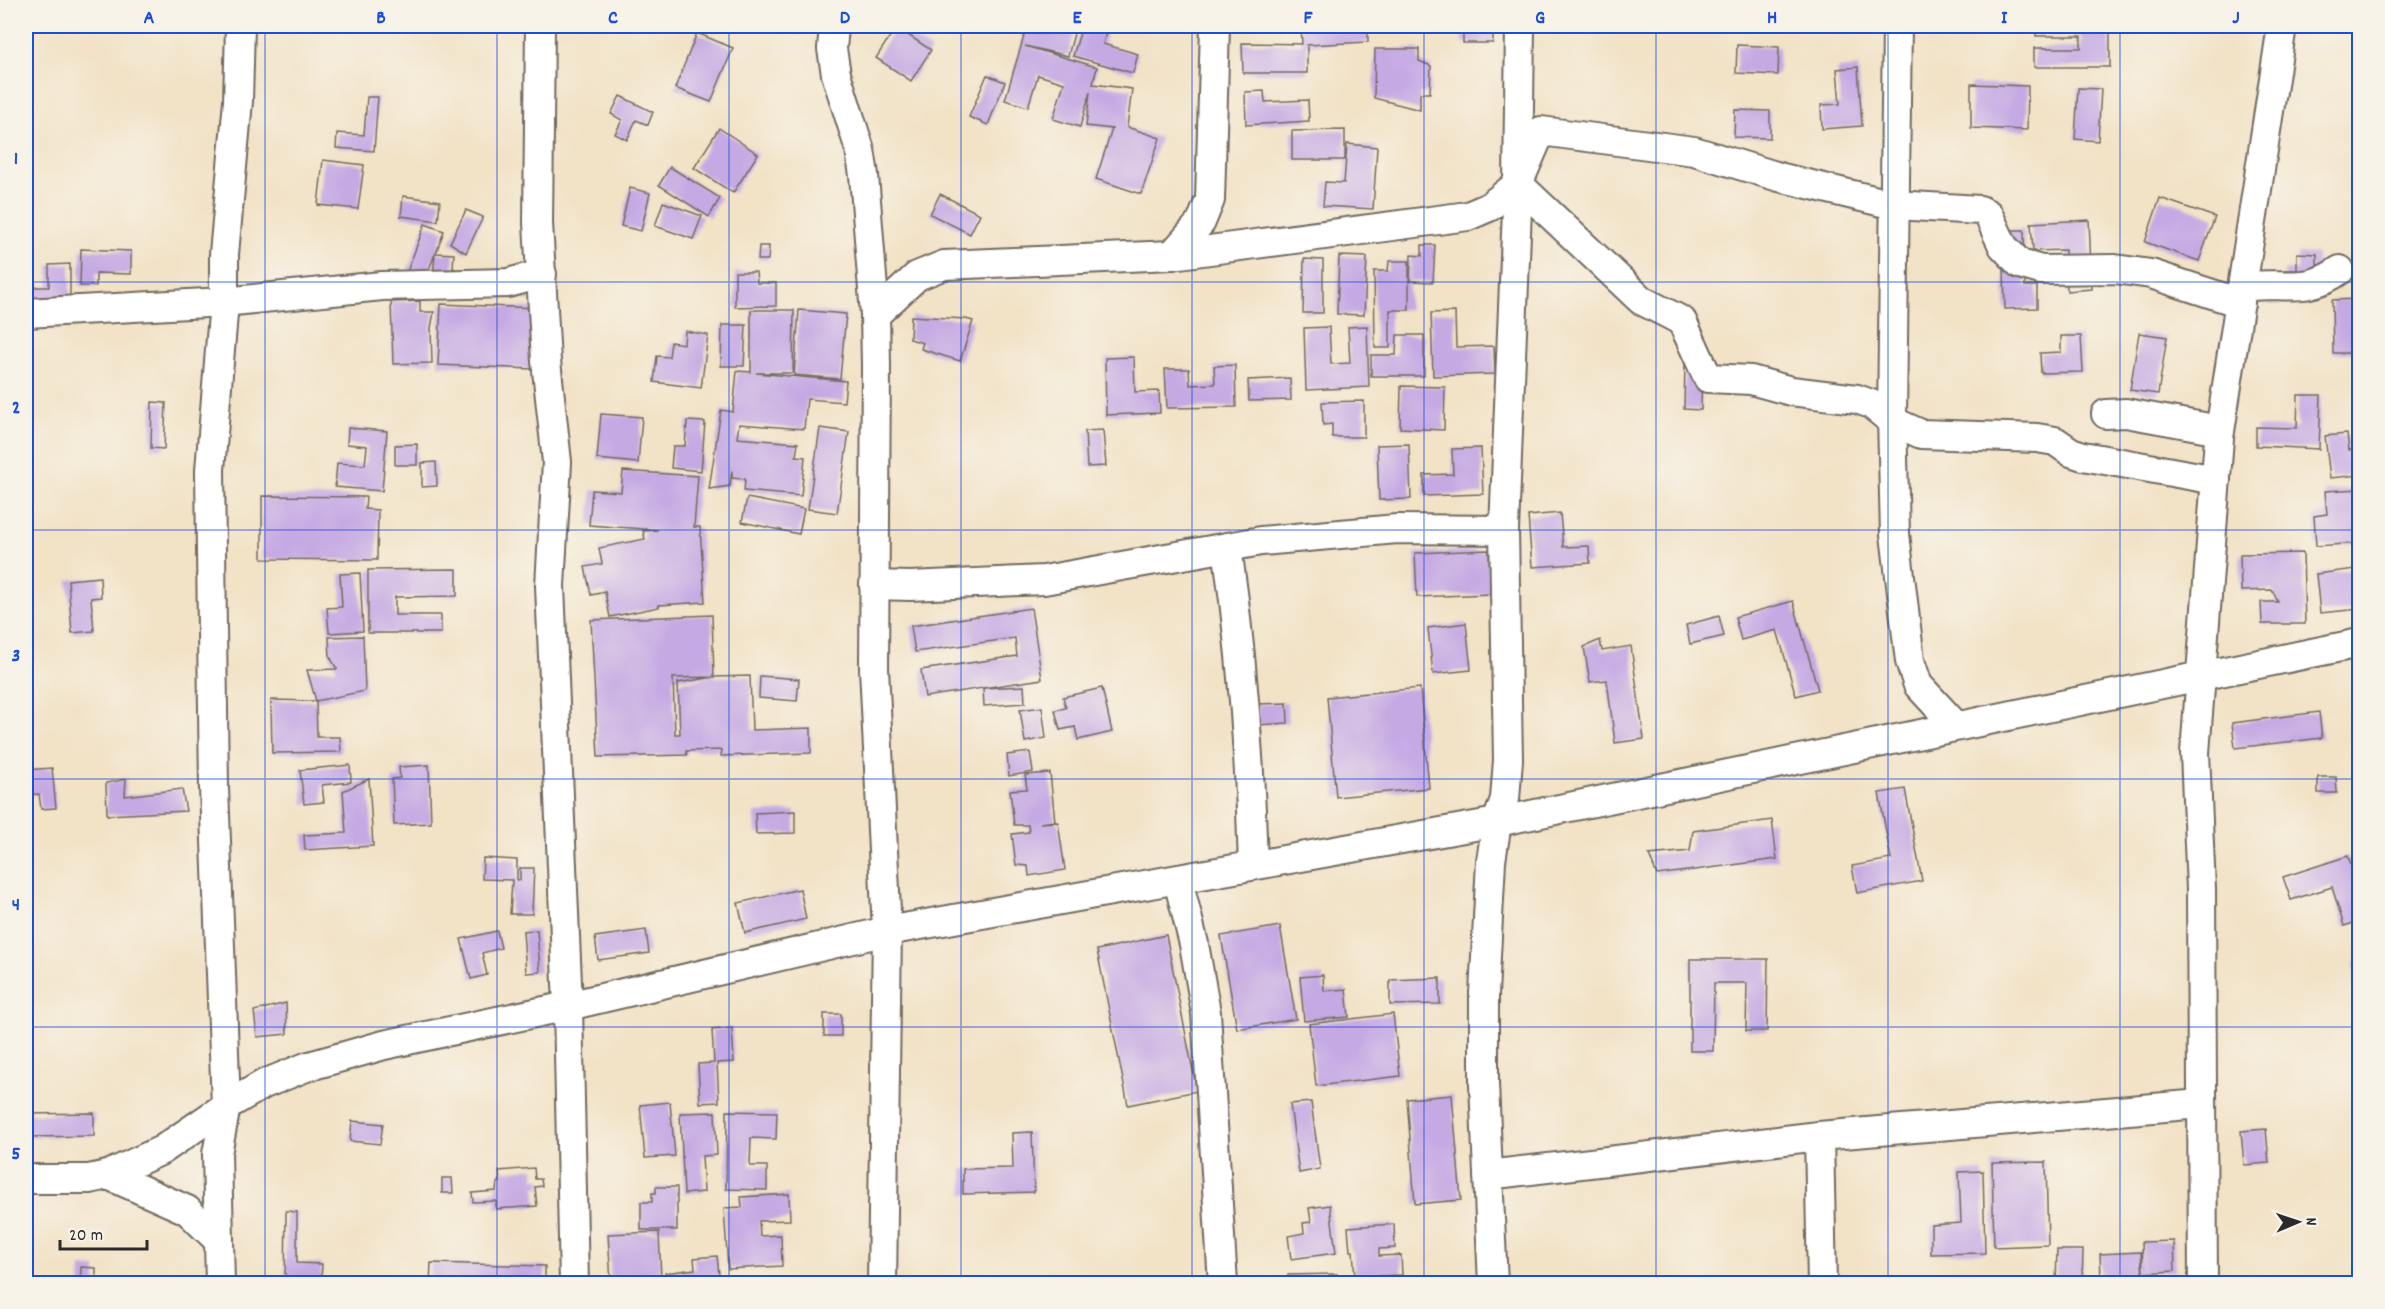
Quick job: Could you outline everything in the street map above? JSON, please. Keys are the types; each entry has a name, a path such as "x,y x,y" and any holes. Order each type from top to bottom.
{"street":[{"path":"220,1284 217,1154 226,1106 214,788 210,470 224,302 224,254 238,101 240,26"},
{"path":"540,26 538,212 546,361 557,462 550,586 568,1005 574,1284"},
{"path":"834,26 832,50 835,68 860,150 864,175 875,315 874,668 887,931 882,1284"},
{"path":"1172,255 1201,222 1210,200 1215,26"},
{"path":"1493,1284 1484,1084 1484,994 1491,861 1497,822 1505,799 1508,760 1504,530 1518,184 1520,26"},
{"path":"1897,26 1892,421 1895,534 1910,661 1918,685 1956,726"},
{"path":"2203,1284 2201,889 2195,753 2220,430 2282,26"},
{"path":"875,315 917,276 944,265 1172,255 1468,216 1489,207 1518,184 1542,131 1694,151 1779,177 1894,205 1980,210 1988,214 2003,246 2020,264 2041,270 2115,269 2151,274 2241,295 2256,284 2306,286 2318,283 2340,270"},
{"path":"1518,184 1641,300 1682,321 1708,378 1751,380 1791,391 1857,399 1871,404 1892,421 1921,434 2037,438 2055,441 2071,452 2083,456 2216,480"},
{"path":"26,313 224,302 382,286 508,283 542,274"},
{"path":"2106,414 2126,414 2220,430"},
{"path":"874,585 910,586 1044,580 1261,542 1397,529 1504,530"},
{"path":"1227,547 1240,650 1249,762 1253,865"},
{"path":"26,1179 89,1179 108,1175 162,1150 226,1106 264,1084 306,1067 384,1045 887,931 1497,822 2360,643"},
{"path":"1178,880 1194,944 1206,1013 1223,1284"},
{"path":"1488,1175 1819,1137 2201,1104"},
{"path":"1819,1137 1822,1284"},
{"path":"108,1175 188,1210 219,1241"}],"building":[{"path":"1027,26 1076,26 1068,56 1025,46 1097,67 1093,84 1132,89 1127,127 1160,138 1141,194 1096,179 1112,129 1086,126 1090,92 1080,127 1053,119 1064,83 1038,75 1028,107 1005,100"},
{"path":"1082,26 1108,26 1103,44 1138,54 1133,73 1073,56"},
{"path":"1301,26 1368,26 1368,42 1307,45 1307,73 1243,73 1242,43 1302,44"},
{"path":"1463,26 1493,26 1493,43 1463,43"},
{"path":"2036,26 2110,26 2110,67 2034,67 2034,48 2081,48 2081,36 2036,36"},
{"path":"896,27 931,50 911,81 876,58"},
{"path":"697,33 733,48 711,102 675,88"},
{"path":"1737,45 1779,47 1778,75 1736,73"},
{"path":"1375,49 1419,49 1419,61 1431,66 1430,93 1420,93 1420,110 1374,98"},
{"path":"1858,67 1862,126 1822,129 1821,105 1840,104 1837,69"},
{"path":"987,75 1005,82 988,125 969,117"},
{"path":"1971,84 2028,86 2027,130 1971,128"},
{"path":"2078,88 2101,89 2098,141 2075,139"},
{"path":"1264,91 1265,102 1308,100 1309,121 1246,125 1245,92"},
{"path":"620,96 653,112 648,125 636,120 627,140 615,134 622,120 611,114"},
{"path":"367,97 378,97 374,151 336,148 337,133 364,135"},
{"path":"1735,110 1770,111 1770,138 1734,137"},
{"path":"719,128 758,154 733,193 694,168"},
{"path":"1345,130 1345,160 1292,160 1292,131"},
{"path":"1347,144 1377,147 1373,209 1323,206 1325,182 1344,183"},
{"path":"323,160 364,165 358,209 318,205"},
{"path":"670,167 720,198 709,217 659,185"},
{"path":"630,188 650,193 641,231 621,226"},
{"path":"940,194 980,214 970,234 930,214"},
{"path":"403,196 440,201 438,221 401,216"},
{"path":"2160,198 2215,217 2199,261 2145,242"},
{"path":"663,202 702,216 693,239 655,226"},
{"path":"466,210 483,217 466,253 450,243"},
{"path":"2089,220 2092,289 2067,291 2065,250 2033,251 2031,223"},
{"path":"425,224 444,231 436,253 454,254 453,268 465,275 432,288 435,254 423,284 405,277"},
{"path":"2003,230 2024,230 2025,286 2037,286 2037,308 2005,309"},
{"path":"1422,245 1435,245 1433,282 1410,281 1411,255 1422,256"},
{"path":"759,246 769,246 768,260 758,260"},
{"path":"81,249 131,251 131,274 96,273 96,286 80,286"},
{"path":"2297,253 2317,254 2317,286 2284,286 2284,270 2297,270"},
{"path":"1339,256 1367,257 1364,315 1337,314"},
{"path":"2356,257 2360,257 2360,279 2356,279"},
{"path":"1304,259 1323,260 1323,313 1303,313"},
{"path":"1389,261 1409,261 1409,310 1390,310 1390,348 1375,348 1374,271 1388,271"},
{"path":"70,264 70,315 32,315 32,287 49,287 49,265"},
{"path":"735,272 756,272 757,283 776,283 776,306 735,307"},
{"path":"2360,299 2360,353 2333,353 2332,300"},
{"path":"420,301 420,312 434,312 431,328 432,363 393,364 391,302"},
{"path":"441,304 535,308 533,369 438,365"},
{"path":"751,310 794,310 793,373 756,373 846,381 844,402 807,399 804,429 739,424 737,438 798,443 796,456 805,457 801,496 744,491 745,479 732,478 732,470 730,486 709,489 721,410 733,412 737,371 751,372"},
{"path":"799,310 846,314 840,379 794,375"},
{"path":"1455,312 1456,347 1494,346 1495,374 1433,376 1431,313"},
{"path":"911,316 973,321 960,361 921,349 923,343 910,339"},
{"path":"722,325 746,325 744,366 721,366"},
{"path":"1367,326 1369,387 1306,390 1304,328 1329,327 1331,364 1350,363 1348,327"},
{"path":"685,331 708,335 701,388 654,382 657,356 669,357 671,342 684,344"},
{"path":"2139,333 2167,337 2158,394 2130,390"},
{"path":"1397,335 1424,335 1424,376 1371,376 1371,355 1396,355"},
{"path":"2061,336 2081,336 2083,372 2041,373 2040,353 2061,352"},
{"path":"1134,357 1135,392 1159,391 1160,413 1106,415 1105,358"},
{"path":"1685,362 1702,362 1701,410 1684,409"},
{"path":"1235,365 1236,407 1167,408 1165,369 1189,369 1190,385 1215,384 1214,366"},
{"path":"1290,378 1291,400 1249,401 1248,380"},
{"path":"1401,386 1445,387 1444,430 1400,428"},
{"path":"2298,395 2321,395 2319,449 2256,446 2256,427 2297,428"},
{"path":"1364,401 1364,437 1332,437 1332,424 1323,425 1322,402"},
{"path":"152,402 166,403 164,449 151,448"},
{"path":"601,414 642,417 638,463 597,459"},
{"path":"687,421 705,422 701,471 671,468 673,446 685,446"},
{"path":"348,428 387,431 382,491 335,487 337,463 365,465 367,446 347,444"},
{"path":"820,428 849,432 837,513 808,509"},
{"path":"1103,430 1106,466 1087,467 1085,431"},
{"path":"2347,434 2349,450 2360,449 2360,475 2330,478 2325,436"},
{"path":"417,444 417,465 395,465 395,445"},
{"path":"1409,444 1411,499 1379,500 1377,445"},
{"path":"1481,448 1483,494 1424,496 1424,475 1453,474 1452,449"},
{"path":"436,462 437,486 422,487 422,463"},
{"path":"623,471 698,476 694,527 700,527 705,602 659,605 659,607 610,617 605,592 591,595 585,567 602,564 599,548 645,539 643,531 658,530 589,525 592,490 621,492"},
{"path":"2360,489 2360,543 2316,546 2314,516 2327,514 2325,491"},
{"path":"262,496 366,497 365,509 378,510 377,560 262,559"},
{"path":"747,498 804,509 799,534 742,522"},
{"path":"1560,513 1563,547 1589,546 1590,563 1532,567 1528,516"},
{"path":"1489,550 1491,594 1417,597 1415,553"},
{"path":"2303,553 2305,624 2262,624 2261,602 2278,602 2272,590 2241,591 2240,554"},
{"path":"457,569 457,596 395,597 395,615 441,615 441,633 368,633 368,570"},
{"path":"2356,569 2360,609 2320,613 2316,574"},
{"path":"360,573 363,631 329,633 327,608 342,607 340,574"},
{"path":"100,577 101,597 91,598 94,631 72,633 68,580"},
{"path":"1793,601 1818,690 1796,696 1777,630 1741,640 1735,617"},
{"path":"1031,608 1042,679 925,697 921,670 1017,656 1015,638 915,652 911,626"},
{"path":"712,615 714,677 750,676 752,730 811,728 811,753 721,756 722,750 686,751 687,755 598,757 591,620","holes":["714,677 678,683 680,734 675,734 673,678"]},
{"path":"1719,616 1724,636 1690,644 1686,625"},
{"path":"1466,623 1471,670 1433,674 1428,628"},
{"path":"363,636 365,691 316,701 307,670 337,669 330,657 329,637"},
{"path":"1600,640 1602,651 1631,646 1644,739 1615,743 1607,680 1590,682 1584,647"},
{"path":"760,676 799,679 797,701 759,698"},
{"path":"1024,686 1025,703 984,706 983,688"},
{"path":"1102,688 1112,732 1078,740 1075,727 1060,730 1055,710 1066,708 1063,697"},
{"path":"1420,688 1429,788 1336,797 1327,697"},
{"path":"271,700 316,701 317,737 340,737 341,752 272,753"},
{"path":"1287,703 1288,723 1258,725 1257,704"},
{"path":"1042,707 1046,738 1025,742 1020,710"},
{"path":"2319,712 2322,738 2235,748 2232,723"},
{"path":"1030,752 1033,772 1009,776 1007,755"},
{"path":"350,765 351,782 322,785 324,802 304,804 300,770"},
{"path":"429,765 431,823 394,825 392,779 400,778 399,767"},
{"path":"52,768 56,808 41,809 39,794 26,795 26,770"},
{"path":"1050,773 1055,821 1040,823 1058,822 1065,870 1029,876 1028,866 1016,865 1012,834 1029,832 1028,825 1014,825 1010,790 1027,789 1025,775"},
{"path":"2318,777 2336,777 2337,793 2318,793"},
{"path":"126,779 125,796 182,789 186,811 107,815 106,783"},
{"path":"369,779 373,846 305,850 304,835 346,833 343,791"},
{"path":"1905,789 1922,881 1857,893 1852,866 1891,859 1879,793"},
{"path":"795,811 795,833 756,834 755,813"},
{"path":"1772,820 1777,859 1657,875 1649,855 1690,851 1693,831"},
{"path":"2348,856 2360,891 2360,921 2344,926 2332,887 2291,900 2283,877"},
{"path":"483,858 517,860 517,880 520,880 520,868 534,868 532,914 510,914 512,880 482,879"},
{"path":"800,889 806,919 745,933 738,903"},
{"path":"1280,926 1296,1019 1237,1029 1221,936"},
{"path":"537,930 540,972 526,973 523,931"},
{"path":"646,930 649,953 598,960 595,937"},
{"path":"497,931 501,948 482,953 487,975 471,979 461,939"},
{"path":"1166,935 1197,1091 1128,1105 1097,950"},
{"path":"1690,959 1768,959 1767,1031 1746,1031 1747,983 1714,983 1713,1051 1690,1051"},
{"path":"2354,961 2360,961 2360,1030 2356,1030"},
{"path":"1323,975 1324,991 1346,989 1349,1017 1304,1021 1300,977"},
{"path":"1440,978 1440,1004 1390,1005 1390,980"},
{"path":"286,1003 287,1034 257,1037 254,1011"},
{"path":"824,1014 841,1014 841,1036 824,1036"},
{"path":"1393,1014 1400,1076 1316,1086 1309,1024"},
{"path":"732,1028 734,1062 717,1063 719,1102 700,1103 698,1064 714,1063 712,1030"},
{"path":"1452,1095 1461,1200 1415,1204 1407,1099"},
{"path":"670,1102 675,1156 645,1158 640,1105"},
{"path":"1311,1102 1320,1169 1299,1173 1290,1104"},
{"path":"727,1111 777,1112 776,1139 751,1138 750,1166 767,1166 767,1190 726,1189"},
{"path":"715,1112 717,1155 702,1156 704,1192 684,1194 680,1113"},
{"path":"94,1113 94,1136 26,1137 26,1114"},
{"path":"352,1121 383,1124 380,1144 350,1141"},
{"path":"2266,1129 2269,1163 2244,1165 2241,1131"},
{"path":"1032,1132 1034,1192 963,1194 963,1169 1013,1168 1012,1133"},
{"path":"2046,1162 2048,1245 1994,1247 1992,1163"},
{"path":"534,1168 535,1179 541,1179 542,1186 535,1187 537,1206 496,1209 496,1201 473,1202 472,1193 496,1191 497,1183 500,1182 499,1171"},
{"path":"1983,1171 1985,1253 1931,1254 1931,1225 1961,1223 1959,1172"},
{"path":"442,1178 452,1178 453,1193 442,1193"},
{"path":"656,1187 677,1187 677,1230 641,1230 641,1202 652,1202 652,1193 656,1193"},
{"path":"789,1194 790,1220 759,1221 760,1236 781,1235 782,1266 728,1269 724,1208 742,1207 741,1197"},
{"path":"1330,1205 1336,1253 1291,1259 1288,1236 1304,1233 1303,1223 1311,1222 1309,1208"},
{"path":"286,1211 297,1212 297,1263 322,1264 321,1282 285,1282"},
{"path":"1394,1224 1395,1248 1379,1249 1379,1256 1401,1255 1402,1275 1355,1277 1348,1227"},
{"path":"659,1232 661,1280 611,1282 608,1234"},
{"path":"2174,1241 2175,1271 2143,1273 2142,1242"},
{"path":"2057,1250 2083,1250 2082,1284 2056,1284"},
{"path":"2141,1252 2143,1275 2101,1277 2100,1254"},
{"path":"717,1256 720,1284 667,1284 665,1273 695,1269 694,1258"},
{"path":"431,1263 545,1266 545,1284 430,1284"},
{"path":"81,1267 96,1268 96,1284 80,1284"},
{"path":"1337,1274 1337,1284 1288,1284 1288,1275"}]}
